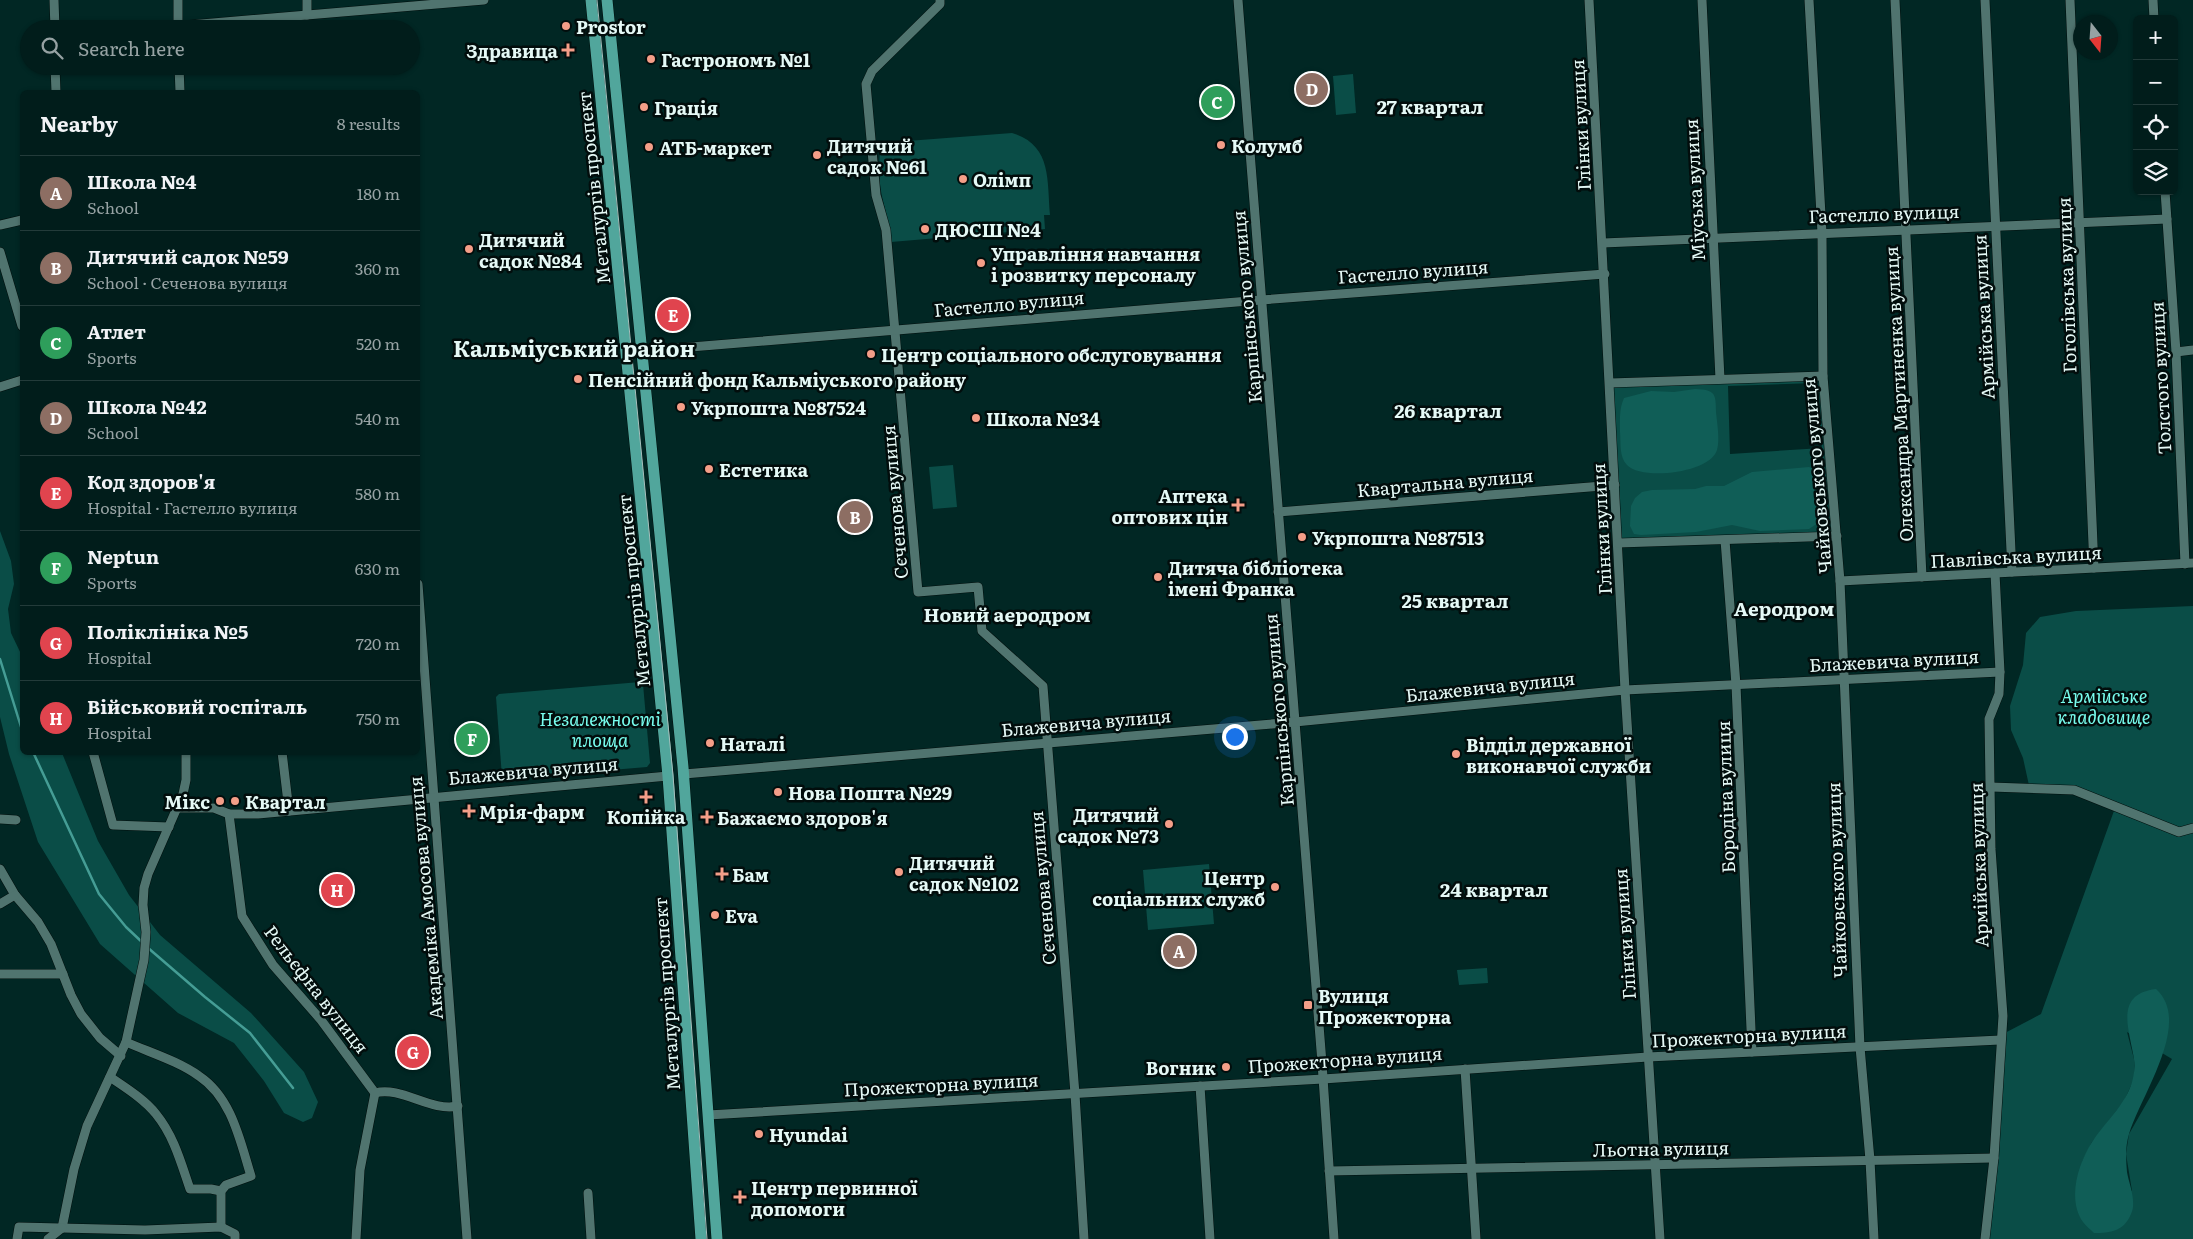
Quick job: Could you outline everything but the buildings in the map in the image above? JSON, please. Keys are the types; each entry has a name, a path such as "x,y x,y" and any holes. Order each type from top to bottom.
{"main road":[{"name":"Металургів проспект","path":"591,0 668,776 701,1239"},
{"name":"Металургів проспект","path":"608,0 684,774 717,1239"},
{"name":"Гастелло вулиця","path":"626,352 642,350"},
{"name":"Блажевича вулиця","path":"668,776 684,774"},
{"name":"Прожекторна вулиця","path":"692,1116 708,1115"}],"street":[{"path":"54,0 55,20"},
{"path":"178,0 178,20"},
{"path":"307,0 307,15"},
{"path":"253,20 484,0"},
{"name":"Сєченова вулиця","path":"940,0 940,4 872,71 866,84 876,195 886,230 918,592 978,587 982,631 1042,686 1075,1094 1084,1239"},
{"name":"Карпінського вулиця","path":"1238,0 1334,1239"},
{"name":"Глінки вулиця","path":"1589,0 1605,274 1625,690 1660,1239"},
{"name":"Міуська вулиця","path":"1702,0 1720,379"},
{"name":"Чайковського вулиця","path":"1809,0 1822,233 1823,376 1840,581 1860,1047 1870,1160 1874,1239"},
{"name":"Олександра Мартиненка вулиця","path":"1895,0 1922,577"},
{"name":"Армійська вулиця","path":"1985,0 2012,572"},
{"name":"Гоголівська вулиця","path":"2070,0 2094,568"},
{"path":"2153,0 2154,15"},
{"path":"55,75 56,90"},
{"path":"179,75 180,90"},
{"name":"Толстого вулиця","path":"2165,195 2189,563"},
{"name":"Гастелло вулиця","path":"1603,243 2167,219"},
{"path":"0,225 20,220"},
{"path":"0,252 20,319"},
{"name":"Гастелло вулиця","path":"642,350 1605,274"},
{"path":"2176,352 2193,350"},
{"path":"1610,383 1823,376"},
{"path":"0,386 20,381"},
{"name":"Квартальна вулиця","path":"1278,512 1615,485"},
{"path":"1618,543 1837,536"},
{"name":"Бородіна вулиця","path":"1725,540 1736,685 1752,1052"},
{"name":"Павлівська вулиця","path":"1840,581 2189,563"},
{"name":"Армійська вулиця","path":"1986,1239 1994,1158 2003,1016 1993,900 1989,719 1999,694 2000,672 1995,573"},
{"name":"Академіка Амосова вулиця","path":"420,612 467,1239"},
{"name":"Блажевича вулиця","path":"684,774 1295,722 1625,690 2000,672"},
{"path":"94,755 113,824 169,827"},
{"path":"48,1239 62,1228 74,1169 87,1126 126,1042 144,960 146,932 143,905 144,888 148,874 185,787 186,755"},
{"path":"282,755 289,811"},
{"name":"Блажевича вулиця","path":"177,808 214,808 229,814 289,811 668,776"},
{"path":"1991,787 2074,790 2179,832 2193,828"},
{"name":"Рельєфна вулиця","path":"229,814 242,916 272,965 321,1020 374,1093"},
{"path":"0,820 16,820"},
{"path":"0,869 15,895 38,922 51,944 81,1014 100,1038 121,1056"},
{"path":"0,904 15,895"},
{"path":"0,974 63,974"},
{"name":"Прожекторна вулиця","path":"708,1115 1323,1079 1648,1057 2000,1040"},
{"path":"126,1042 181,1065 200,1076 226,1105 236,1126 252,1176 226,1185 221,1192 221,1227"},
{"path":"1465,1069 1476,1239"},
{"path":"110,1077 141,1099 166,1128 177,1150 190,1189 211,1188 221,1192"},
{"path":"1200,1086 1210,1239"},
{"path":"356,1239 360,1170 374,1093 386,1091 445,1108 458,1106"},
{"name":"Льотна вулиця","path":"1329,1171 1994,1158"},
{"path":"588,1193 591,1239"},
{"path":"17,1239 19,1227 62,1228 145,1235 221,1227 235,1234 235,1239"}],"green space":[{"path":"1353,74 1356,113 1336,115 1333,76"},
{"name":"Олімп","path":"1012,133 1034,146 1041,155 1045,165 1050,215 1044,215 1045,229 891,242 880,185 881,143"},
{"path":"1821,378 1834,534 1620,540 1612,385","holes":["1816,383 1822,448 1730,454 1728,386"]},
{"path":"1695,389 1707,390 1713,394 1716,401 1718,441 1717,450 1712,458 1689,469 1675,472 1646,473 1635,470 1627,465 1624,462 1621,445 1620,415 1624,398 1651,391 1674,392"},
{"path":"953,465 957,507 933,509 929,467"},
{"path":"1809,467 1821,472 1824,478 1825,510 1821,521 1809,529 1760,531 1732,525 1696,532 1641,535 1634,534 1630,526 1631,506 1635,498 1642,492 1724,486 1752,472"},
{"path":"0,531 11,561 14,584 8,609 11,633 20,652 20,755 63,755 98,841 129,895 160,935 251,1013 304,1072 318,1102 312,1118 303,1122 284,1113 264,1081 234,1043 178,1013 100,944 38,842 9,754 0,717"},
{"name":"Армійське кладовище","path":"2193,606 2193,1239 1985,1239 2001,1035 2041,1014 2115,808 2074,790 2030,790 2023,758 2011,730 2010,706 2023,665 2026,633 2040,617 2076,611","holes":["2127,1032 2172,1059 2129,1134 2126,1154 2132,1191 2082,1162 2092,1142 2124,1101 2134,1079 2134,1059"]},
{"name":"Незалежності площа","path":"640,682 643,684 650,763 647,767 505,779 502,777 496,697 499,694"},
{"path":"1209,864 1214,924 1148,930 1143,870"},
{"path":"1487,968 1488,983 1459,985 1457,970"},
{"path":"2156,989 2166,1003 2169,1020 2167,1039 2161,1059 2135,1118 2128,1139 2126,1153 2127,1172 2133,1199 2133,1209 2128,1220 2121,1227 2116,1230 2094,1233 2083,1222 2078,1213 2075,1192 2076,1182 2082,1161 2092,1142 2121,1104 2132,1083 2134,1059 2128,1026 2127,1015 2129,1006 2134,998 2143,992"}],"waterway":[{"path":"0,659 20,724"},
{"path":"34,755 99,894 126,927 143,943"},
{"path":"147,947 250,1033 293,1088"}],"tram line":[{"path":"597,0 673,775 707,1239"}],"place":[{"name":"Prostor","path":"566,26"},
{"name":"Здравица","path":"568,50"},
{"name":"Гастрономъ №1","path":"651,59"},
{"name":"Школа №42","path":"1312,89"},
{"name":"Атлет","path":"1217,102"},
{"name":"Грація","path":"644,107"},
{"name":"Колумб","path":"1221,145"},
{"name":"АТБ-маркет","path":"649,147"},
{"name":"Дитячий садок №61","path":"817,155"},
{"name":"Олімп","path":"963,179"},
{"name":"ДЮСШ №4","path":"925,229"},
{"name":"Дитячий садок №84","path":"469,249"},
{"name":"Управління навчання і розвитку персоналу","path":"981,263"},
{"name":"Код здоров'я","path":"673,315"},
{"name":"Центр соціального обслуговування","path":"871,354"},
{"name":"Пенсійний фонд Кальміуського району","path":"578,379"},
{"name":"Укрпошта №87524","path":"681,407"},
{"name":"Школа №34","path":"976,418"},
{"name":"Естетика","path":"709,469"},
{"name":"Аптека оптових цін","path":"1238,505"},
{"name":"Дитячий садок №59","path":"855,517"},
{"name":"Укрпошта №87513","path":"1302,537"},
{"name":"Дитяча бібліотека імені Франка","path":"1158,577"},
{"name":"Neptun","path":"472,739"},
{"name":"Наталі","path":"710,743"},
{"name":"Відділ державної виконавчої служби","path":"1456,754"},
{"name":"Нова Пошта №29","path":"778,792"},
{"name":"Копійка","path":"646,797"},
{"name":"Мікс","path":"220,801"},
{"name":"Квартал","path":"235,801"},
{"name":"Мрія-фарм","path":"469,811"},
{"name":"Бажаємо здоров'я","path":"707,817"},
{"name":"Дитячий садок №73","path":"1169,824"},
{"name":"Дитячий садок №102","path":"899,872"},
{"name":"Бам","path":"722,874"},
{"name":"Центр соціальних служб","path":"1275,887"},
{"name":"Військовий госпіталь","path":"337,890"},
{"name":"Eva","path":"715,915"},
{"name":"Школа №4","path":"1179,951"},
{"name":"Вулиця Прожекторна","path":"1308,1005"},
{"name":"Поліклініка №5","path":"413,1052"},
{"name":"Вогник","path":"1226,1067"},
{"name":"Hyundai","path":"759,1134"},
{"name":"Центр первинної допомоги","path":"740,1197"}],"district":[{"name":"27 квартал","path":"1430,106"},
{"name":"Кальміуський район","path":"574,347"},
{"name":"26 квартал","path":"1448,410"},
{"name":"25 квартал","path":"1455,600"},
{"name":"Аеродром","path":"1784,608"},
{"name":"Новий аеродром","path":"1007,614"},
{"name":"24 квартал","path":"1494,889"}]}
